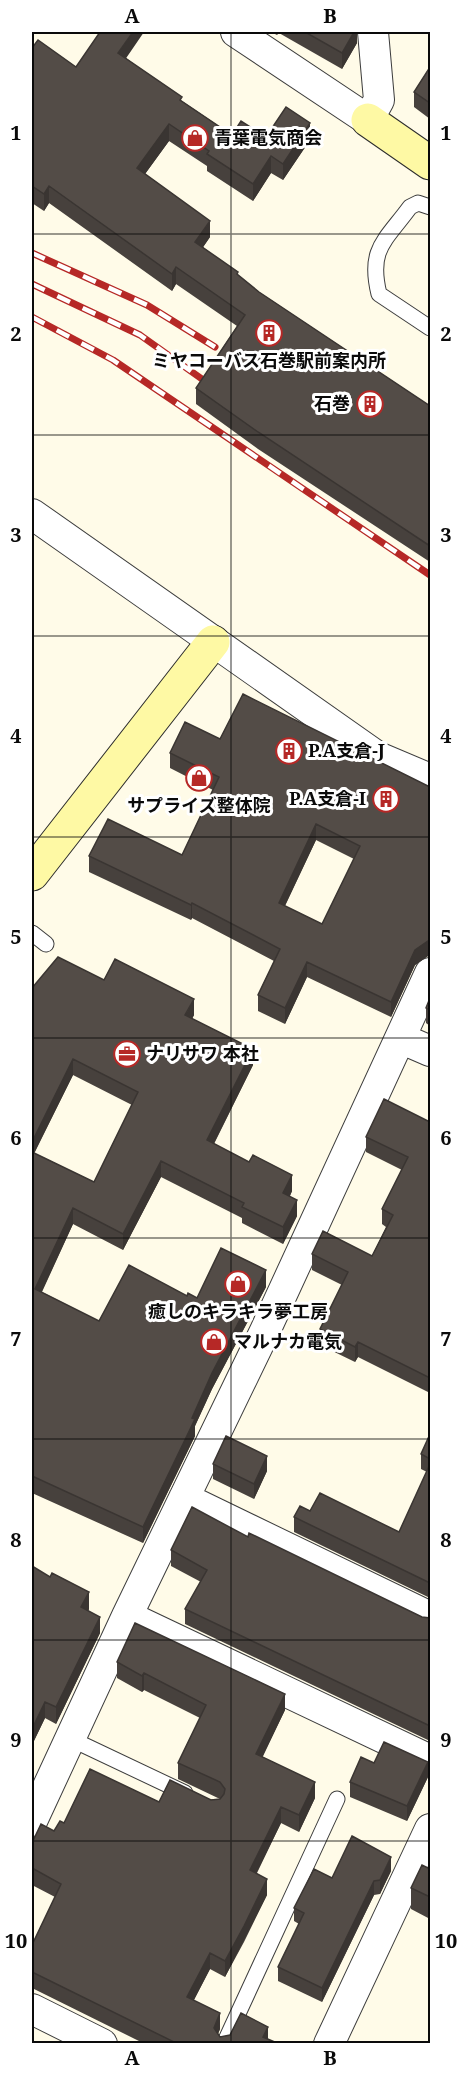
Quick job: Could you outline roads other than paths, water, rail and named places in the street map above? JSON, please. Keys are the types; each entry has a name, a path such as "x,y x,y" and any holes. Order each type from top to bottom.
{"street":[{"path":"236,32 430,162"},
{"path":"369,120 378,100 373,32"},
{"path":"32,514 378,758 430,778"},
{"path":"32,874 213,642"},
{"path":"32,1821 127,1616 265,1331 430,973"},
{"path":"400,1038 430,1051"},
{"path":"184,1497 430,1617"},
{"path":"127,1616 430,1760"},
{"path":"329,2043 430,1829"},
{"path":"32,2010 102,2043"}],"lane":[{"path":"430,207 418,203 410,207 376,254 374,274 379,294 430,328"},
{"path":"32,933 46,944"},
{"path":"71,1739 195,1797"},
{"path":"224,2043 337,1799"}],"railway":[{"path":"32,253 147,305 215,347"},
{"path":"32,284 140,335 216,389"},
{"path":"32,317 113,360 430,575"}],"place":[{"name":"青葉電気商会","path":"195,138"},
{"name":"ミヤコーバス石巻駅前案内所","path":"269,333"},
{"name":"石巻","path":"370,404"},
{"name":"P.A支倉-J","path":"289,751"},
{"name":"サプライズ整体院","path":"199,778"},
{"name":"P.A支倉-I","path":"386,799"},
{"name":"ナリサワ 本社","path":"127,1054"},
{"name":"癒しのキラキラ夢工房","path":"238,1284"},
{"name":"マルナカ電気","path":"214,1342"}]}
